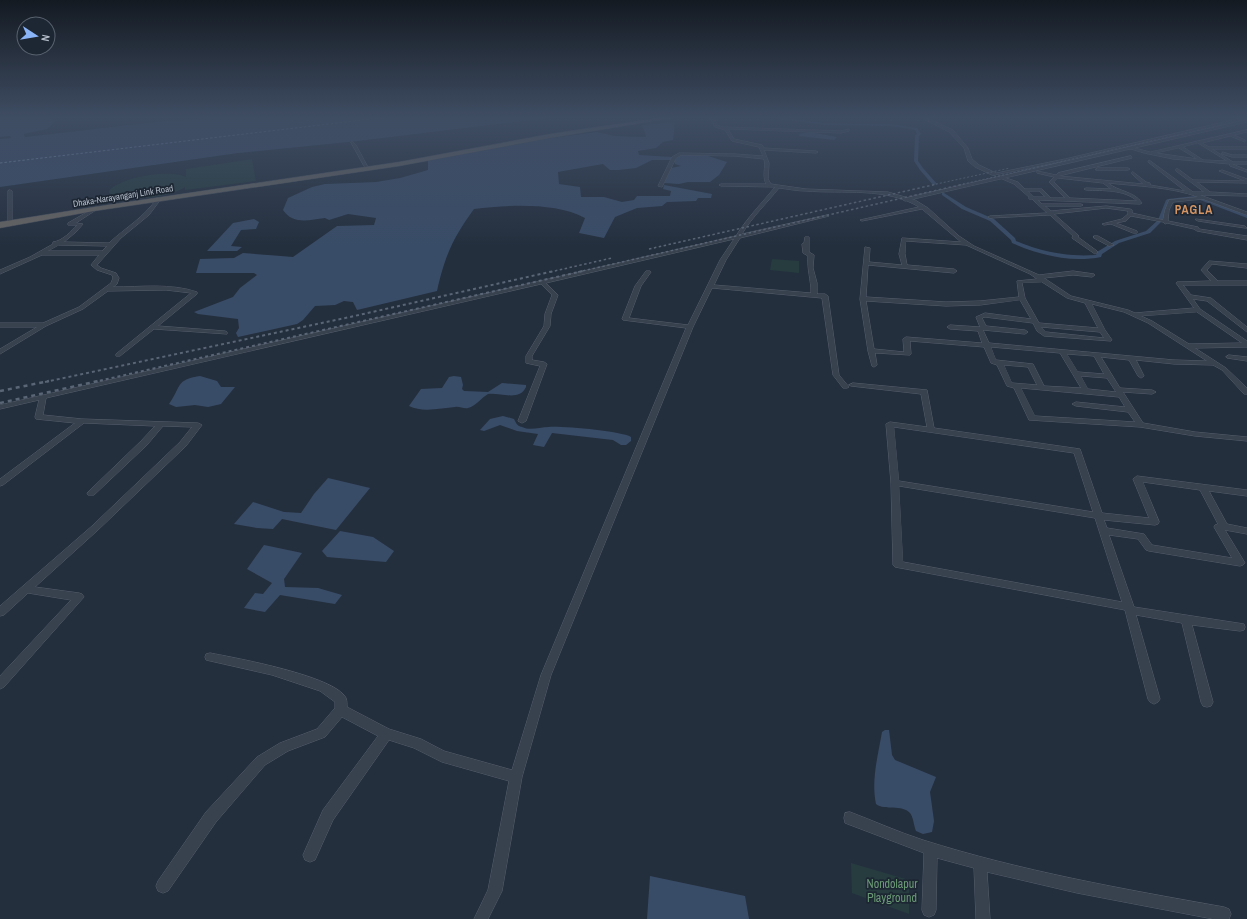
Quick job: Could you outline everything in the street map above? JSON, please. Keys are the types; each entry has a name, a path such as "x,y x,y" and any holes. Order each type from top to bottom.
{"highway":[{"name":"Dhaka-Narayanganj Link Road","path":"0,225 413,160"}],"street":[{"path":"361,160 368,168"},
{"path":"660,186 673,160"},
{"path":"766,160 766,179 773,186"},
{"path":"970,160 977,166 994,174 1065,160"},
{"path":"905,199 1077,160"},
{"path":"1068,199 1051,182 1060,174 1121,160"},
{"path":"1201,160 1225,163 1247,163"},
{"path":"1227,160 1232,163"},
{"path":"1149,161 1193,196"},
{"path":"1225,163 1247,171"},
{"path":"1095,167 1128,169"},
{"path":"1095,167 1103,176"},
{"path":"1177,170 1208,194"},
{"path":"1247,175 1223,170 1247,181"},
{"path":"1038,172 1056,177 1150,186"},
{"path":"1133,173 1144,184 1202,198 1247,216"},
{"path":"1091,174 1095,181"},
{"path":"1001,177 1016,183 1031,198 1073,233 1076,236 1074,237 1096,252"},
{"path":"1192,181 1247,181"},
{"path":"1104,182 1114,191"},
{"path":"721,185 773,186 886,193 923,207 967,244 1045,280 1069,297 1136,314 1198,310"},
{"path":"481,919 495,892 516,777 546,676 690,327 723,260 747,222 762,206 773,186"},
{"path":"1031,198 1140,203 1138,199 1126,193 1086,189"},
{"path":"1022,190 1040,190 1050,198"},
{"path":"10,191 10,223"},
{"path":"1165,223 1169,203 1173,200 1208,194 1247,195"},
{"path":"0,352 44,325 81,308 114,284 116,278 114,274 99,269 94,265 110,245 153,210 159,199"},
{"path":"1040,205 1088,205"},
{"path":"862,220 923,207"},
{"path":"990,217 1106,207 1130,209 1130,214"},
{"path":"0,272 41,253 81,224 70,224 94,209"},
{"path":"1130,214 1165,223 1196,228 1197,230 1247,238"},
{"path":"1104,224 1124,220 1130,214"},
{"path":"0,406 827,216"},
{"path":"1198,220 1246,228"},
{"path":"1112,222 1135,232"},
{"path":"1239,222 1237,224 1246,228"},
{"path":"1096,237 1111,245"},
{"path":"807,238 805,248 806,253 811,255 810,268 812,272 814,296"},
{"path":"905,266 902,254 904,239 967,244"},
{"path":"55,243 110,245"},
{"path":"867,248 863,299 874,365"},
{"path":"41,253 103,253"},
{"path":"1216,282 1204,270 1211,262 1247,266"},
{"path":"866,263 954,271"},
{"path":"648,272 638,286 625,319 690,327"},
{"path":"1038,277 1073,273 1092,275"},
{"path":"1045,280 1019,282 1022,298 1039,330 1044,334 1109,340 1088,303"},
{"path":"522,421 544,364 528,362 529,356 547,326 548,314 555,295 542,282"},
{"path":"1247,283 1179,283 1191,297 1198,310 1247,344"},
{"path":"710,286 825,296 836,374 845,387"},
{"path":"108,289 157,288 194,292 154,327 118,355"},
{"path":"1191,297 1209,299 1247,330"},
{"path":"863,299 946,304 980,303 1022,298"},
{"path":"1136,314 1234,376 1247,392"},
{"path":"1041,387 1031,365 993,362 985,345 979,317 985,315 1036,324 1102,330"},
{"path":"0,325 44,325"},
{"path":"154,327 225,333"},
{"path":"950,327 1025,332"},
{"path":"871,351 908,354 906,339 1062,351 1174,362 1213,363"},
{"path":"1187,346 1247,344"},
{"path":"1062,351 1086,391"},
{"path":"1096,354 1140,425"},
{"path":"1229,357 1247,359"},
{"path":"1130,358 1141,376"},
{"path":"1000,363 1009,385 1086,391 1152,392"},
{"path":"1076,374 1110,376"},
{"path":"853,385 924,392 931,430"},
{"path":"1018,386 1032,418 1140,425 1195,434 1247,439"},
{"path":"0,612 27,589 183,444 198,425 82,421 39,417 43,397"},
{"path":"1076,404 1130,410"},
{"path":"0,483 82,421"},
{"path":"91,493 144,443 161,424"},
{"path":"1154,699 1130,609 1077,451 890,424 895,483 898,565 1130,609 1186,620 1240,627"},
{"path":"895,483 1099,516 1155,522 1137,478 1247,494"},
{"path":"1203,488 1224,527"},
{"path":"1104,531 1141,536 1149,548 1240,563 1218,527 1247,531"},
{"path":"0,684 79,597 27,589"},
{"path":"1186,620 1207,702"},
{"path":"163,886 211,817 261,761 284,747 321,733 341,710 341,700 324,687 272,670 210,658"},
{"path":"341,710 386,734 417,743 442,756 516,777"},
{"path":"310,855 328,815 386,734"},
{"path":"850,818 931,849 980,862 1096,890 1224,914"},
{"path":"929,910 931,849"},
{"path":"980,862 983,919"}],"green space":[{"path":"252,160 256,181 185,190 185,187 179,191 169,194 135,199 115,196 109,193 109,191 115,186 134,178 158,174 179,175 186,177 186,169"},
{"path":"772,259 799,261 799,273 770,270"},
{"name":"Nondolapur Playground","path":"851,863 909,880 909,914 852,893"}],"water":[{"path":"0,160 190,160 0,187"},
{"path":"428,160 671,160 652,160 636,168 619,170 610,170 603,164 558,172 559,184 580,187 581,197 604,197 622,202 634,200 637,196 670,196 671,191 663,189 664,185 712,194 711,198 698,198 696,201 667,202 662,206 637,208 615,217 604,238 579,233 585,218 560,209 531,206 501,206 474,209 455,238 443,267 437,291 357,310 353,302 344,301 335,305 315,306 303,320 297,324 238,337 236,333 239,328 238,319 198,314 194,312 233,297 240,288 257,275 254,273 196,273 200,259 234,258 243,253 293,257 337,226 374,225 376,218 348,214 329,220 325,218 296,220 287,215 283,210 288,198 312,187 325,184 376,182 400,178 428,170"},
{"path":"720,160 727,162 719,175 710,182 688,182 679,184 664,183 671,168 681,166 675,164 674,161"},
{"path":"254,219 259,222 256,229 241,230 231,246 242,247 237,251 207,251 233,223"},
{"path":"200,376 217,381 221,387 235,387 221,404 208,407 195,405 176,407 169,404 183,382"},
{"path":"449,377 461,377 463,385 462,389 464,391 488,392 502,383 526,385 526,387 523,392 514,395 488,394 474,406 468,408 457,407 426,410 409,406 421,389 442,388"},
{"path":"503,416 514,419 520,427 525,428 532,429 556,427 604,431 631,437 631,441 626,445 621,445 613,440 552,433 544,447 533,445 538,434 517,431 500,425 484,431 480,430 490,419"},
{"path":"328,478 370,488 336,530 282,519 273,529 234,524 253,502 284,512 301,513 314,494"},
{"path":"340,531 373,537 394,551 386,562 327,557 322,551"},
{"path":"264,545 302,553 284,579 285,587 318,588 342,595 335,604 280,595 265,612 244,608 255,593 263,594 272,583 247,569"},
{"path":"889,730 892,755 895,760 936,777 930,792 934,821 932,832 923,834 916,831 912,816 907,810 884,807 876,804 874,786 876,768 882,732"},
{"path":"650,876 745,896 749,919 647,919"}],"waterway":[{"path":"916,160 921,169 935,184"},
{"path":"944,194 964,208 992,220 1013,239 1014,242 1044,253 1077,257 1099,256 1099,253 1117,242 1148,232 1160,221 1168,200 1195,197 1247,217"}],"ferry route":[{"path":"0,163 26,160"}],"railway":[{"path":"959,185 1069,160"},
{"path":"932,185 1010,168"},
{"path":"649,249 937,184"},
{"path":"578,272 964,184"},
{"path":"550,272 612,258"},
{"path":"45,382 350,317 554,271"},
{"path":"94,382 583,271"},
{"path":"0,391 49,381"},
{"path":"0,403 98,381"}],"district":[{"name":"PAGLA","path":"1194,210"}]}
